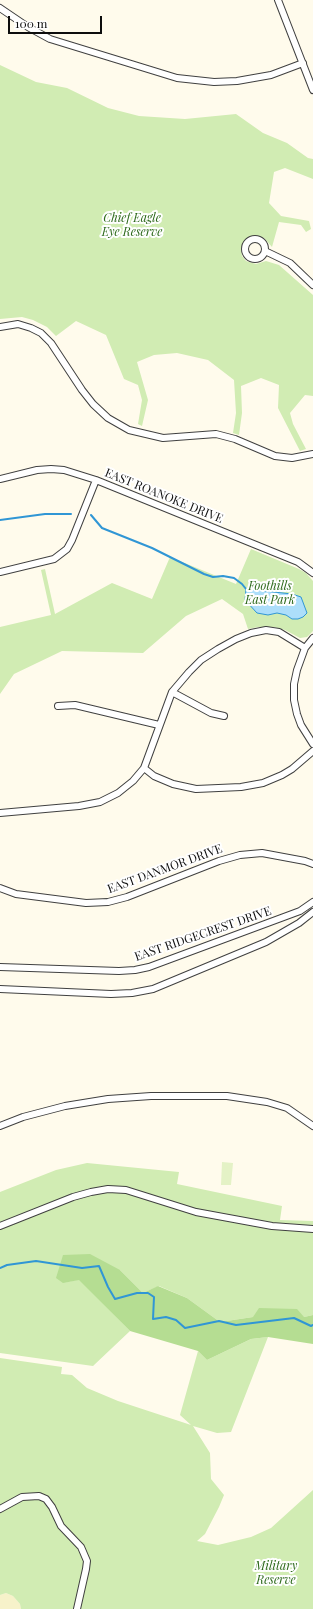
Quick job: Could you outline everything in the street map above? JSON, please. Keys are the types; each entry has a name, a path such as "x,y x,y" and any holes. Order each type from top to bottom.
{"street":[{"path":"278,0 313,90"},
{"path":"0,8 28,27 50,39 177,78 214,82 237,81 271,75 303,63"},
{"path":"265,251 290,263 313,286"},
{"path":"0,327 18,324 41,333 51,343 93,404 108,418 129,430 163,438 216,434 235,439 275,456 292,458 313,454"},
{"name":"EAST ROANOKE DRIVE","path":"0,479 37,470 64,470 96,480 298,562 313,573"},
{"path":"0,572 54,559 67,549 96,480"},
{"path":"0,813 79,806 100,802 118,794 133,781 144,768 172,692 189,672 218,648 251,633 266,630 279,632 305,648"},
{"path":"313,638 305,648 297,670 294,684 294,700 301,725 313,744"},
{"path":"172,692 211,713 224,716"},
{"path":"58,706 75,705 159,725"},
{"path":"144,768 154,776 173,784 196,790 241,787 263,783 282,775 292,769 313,751"},
{"name":"EAST DANMOR DRIVE","path":"0,888 16,894 86,903 108,902 127,897 219,861 240,855 262,853 305,861 313,864"},
{"name":"EAST RIDGECREST DRIVE","path":"0,967 119,971 135,970 149,967 300,911 313,902"},
{"name":"EAST RIDGECREST DRIVE","path":"0,989 111,994 132,993 153,989 266,942 299,923 313,912"},
{"path":"0,1126 23,1117 65,1106 108,1099 151,1096 219,1096 267,1102 287,1108 313,1126"},
{"path":"0,1226 73,1197 91,1192 126,1190 196,1212 272,1226 313,1229"},
{"path":"0,1509 22,1497 39,1496 46,1499 52,1507 60,1526 81,1547 87,1561 77,1609"}],"shaded area":[{"path":"6,1593 13,1596 20,1604 21,1609 0,1609 0,1595"}],"green space":[{"name":"Chief Eagle Eye Reserve","path":"0,65 36,82 67,88 108,108 139,116 185,119 236,114 263,133 287,143 308,158 313,159 313,179 285,168 274,172 269,203 281,216 309,221 311,229 306,232 301,225 279,222 272,247 264,238 254,236 245,240 241,249 242,256 246,261 256,264 266,261 279,265 313,295 313,396 305,395 290,413 293,424 306,449 300,451 278,408 279,385 261,378 241,386 242,413 239,435 233,433 236,413 234,380 208,360 177,353 154,355 137,362 148,400 142,426 138,424 142,400 138,385 124,379 106,335 76,321 56,336 47,327 33,320 22,317 0,319"},
{"name":"Foothills East Park","path":"251,549 299,569 306,573 313,581 313,631 307,637 300,638 285,630 274,627 258,627 248,629 243,614 222,599 186,616 143,653 62,651 14,674 0,694 0,627 51,615 41,570 45,569 55,614 112,583 152,599 170,557 236,584"},
{"path":"222,1162 233,1163 231,1185 221,1185"},
{"path":"87,1163 179,1172 177,1184 282,1206 280,1220 313,1221 313,1315 304,1317 253,1317 220,1322 187,1298 159,1286 143,1293 120,1270 79,1279 130,1331 93,1366 0,1353 0,1192 56,1170"},
{"path":"90,1254 120,1270 143,1293 158,1286 187,1298 220,1322 253,1317 259,1308 297,1309 304,1317 313,1315 313,1344 268,1337 251,1339 207,1360 198,1351 130,1331 79,1280 63,1283 56,1278 63,1255"},
{"name":"Military Reserve","path":"268,1337 231,1432 217,1433 193,1426 210,1453 211,1479 224,1495 205,1534 197,1541 218,1545 251,1537 271,1528 313,1490 313,1609 21,1609 20,1604 13,1596 6,1593 0,1595 0,1358 62,1367 61,1374 72,1375 87,1388 118,1401 191,1425 180,1415 198,1351 207,1360 251,1339"}],"water":[{"path":"246,589 292,594 301,597 307,613 298,619 292,619 286,615 277,613 268,615 257,613 245,600"}],"waterway":[{"path":"0,520 45,514 71,514"},
{"path":"91,515 102,528 152,548 204,574 213,577 223,576 234,578 246,589"},
{"path":"0,1268 7,1265 36,1261 82,1268 99,1266 115,1299 137,1293 148,1293 154,1297 153,1319 166,1317 176,1320 185,1328 219,1321 236,1325 294,1318 311,1326 313,1325"}]}
